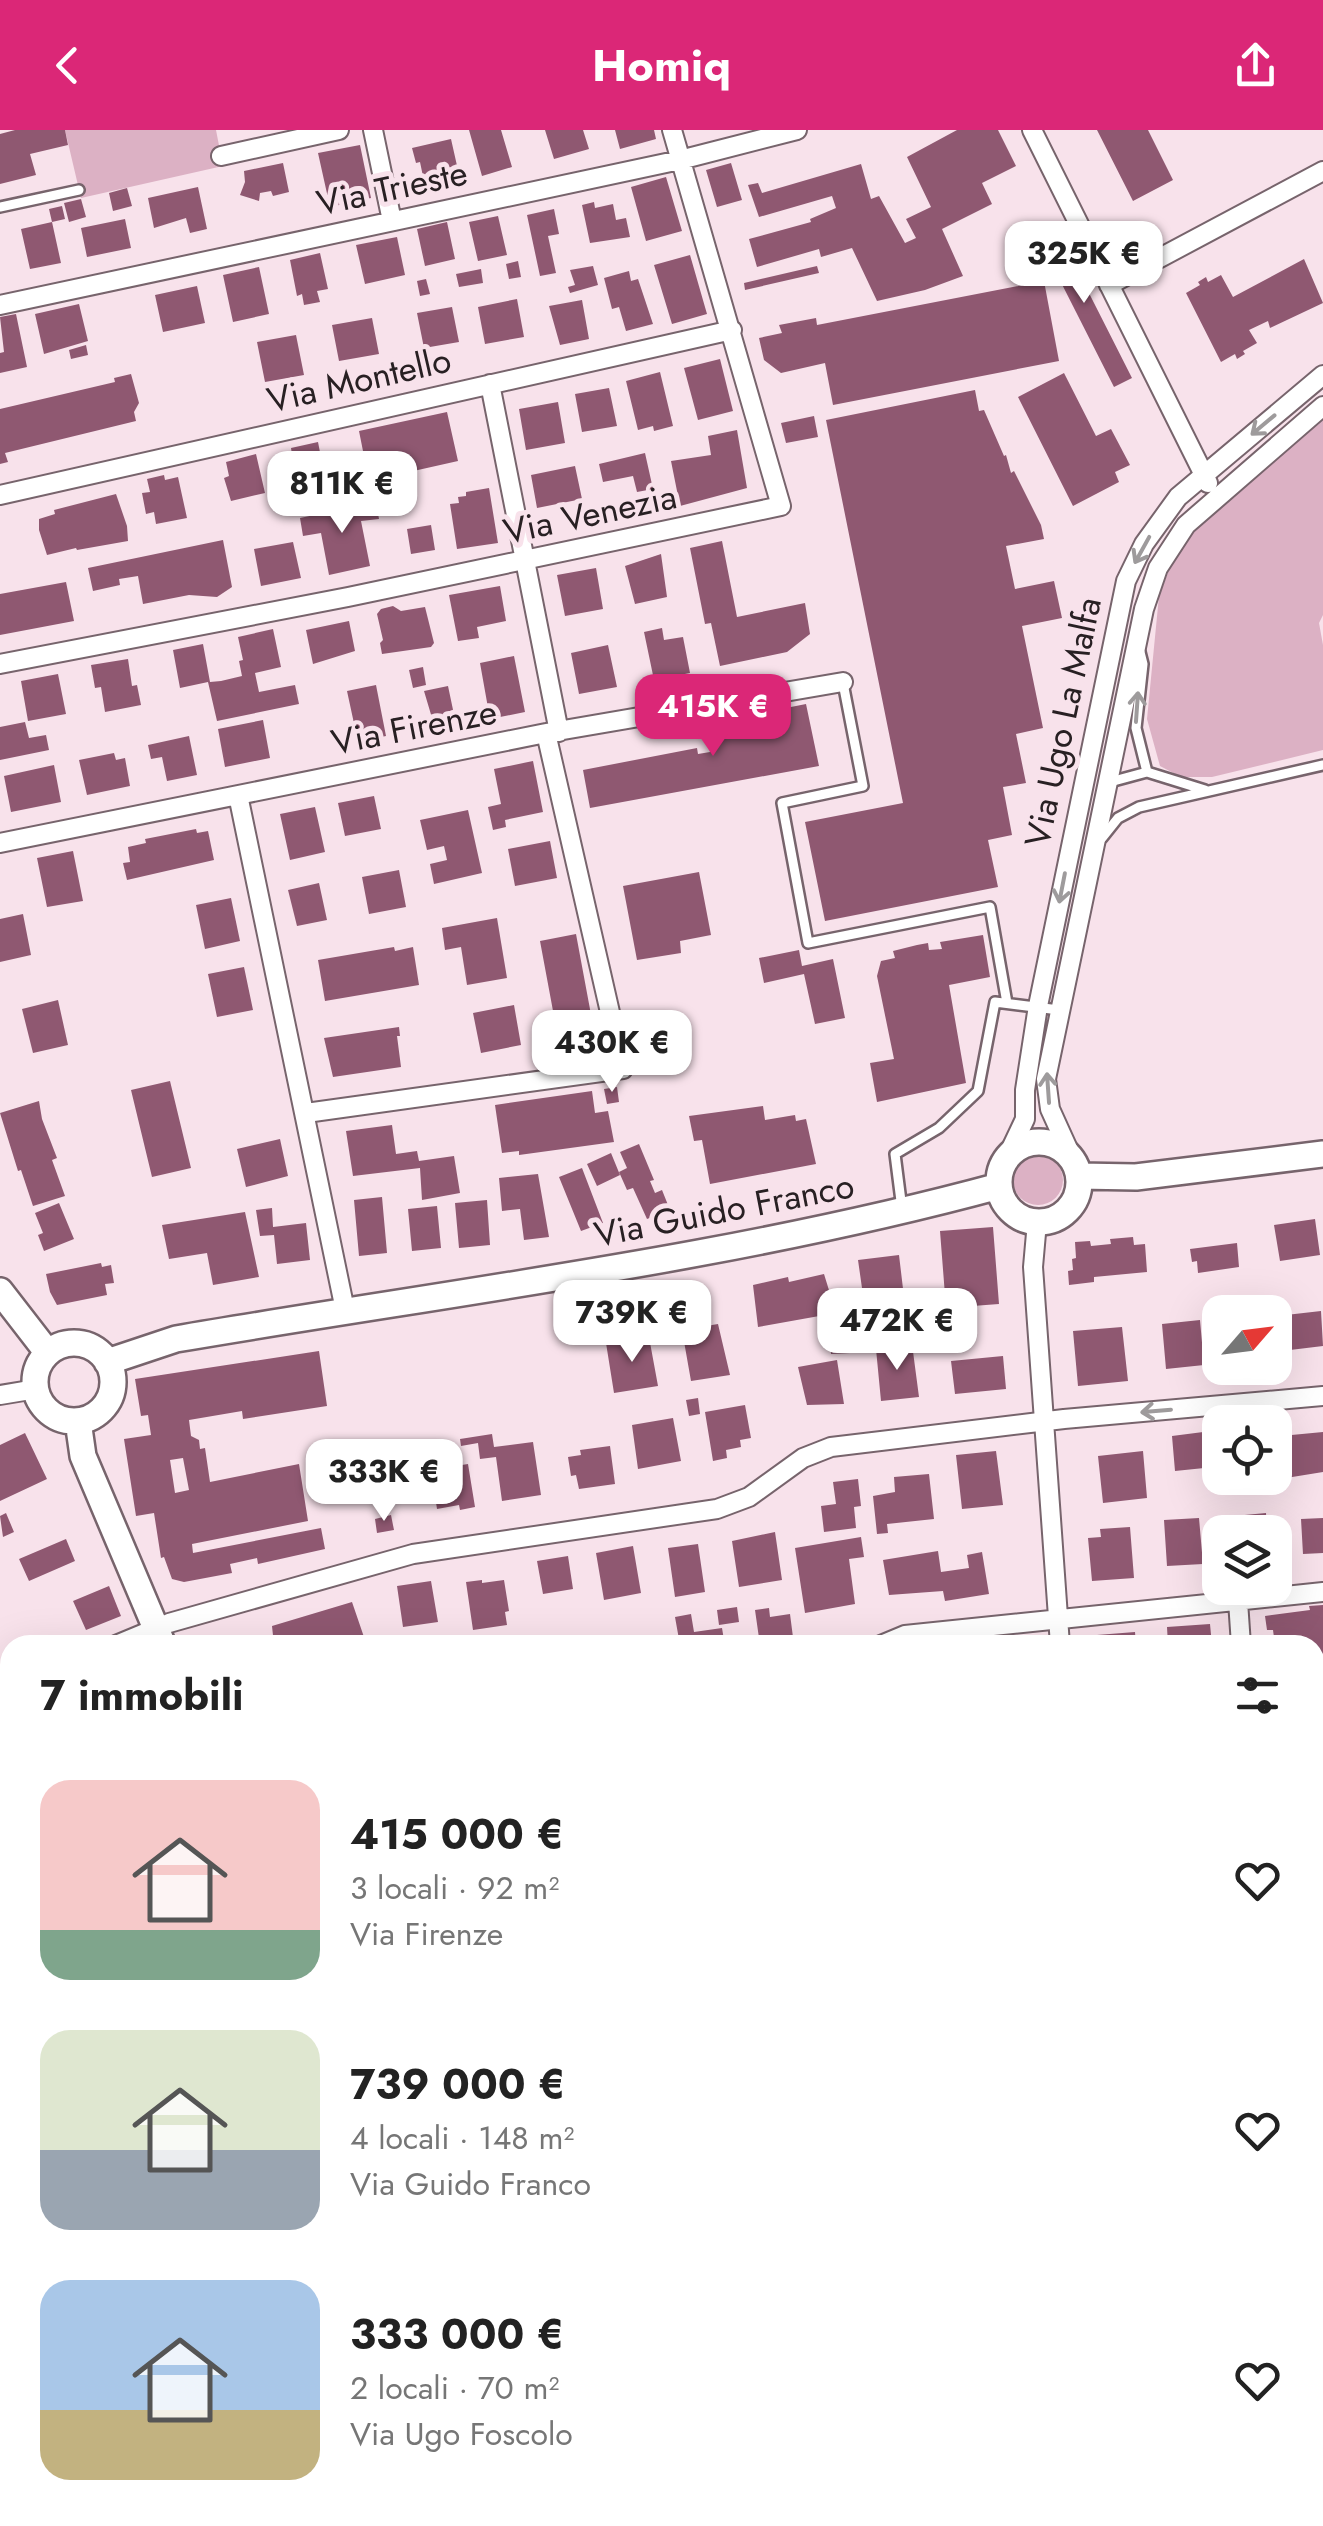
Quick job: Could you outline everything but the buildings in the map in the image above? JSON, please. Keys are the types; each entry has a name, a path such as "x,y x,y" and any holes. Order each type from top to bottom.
{"street":[{"path":"222,156 338,130"},
{"path":"373,130 392,221"},
{"path":"672,130 732,330"},
{"name":"Via Trieste","path":"0,306 680,160 797,130"},
{"path":"1032,130 1203,476 1218,495"},
{"path":"1109,285 1323,172"},
{"name":"Via Montello","path":"0,495 732,330"},
{"name":"Via Venezia","path":"0,664 525,561 781,506 732,330"},
{"name":"Via Ugo La Malfa","path":"1008,1157 1025,1119 1025,1090 1038,1006 1126,581 1178,497 1323,376"},
{"path":"306,1112 623,1070 553,732 490,384"},
{"name":"Via Ugo La Malfa","path":"1076,1169 1050,1109 1046,1079 1137,640 1158,568 1186,525 1323,406"},
{"name":"Via Firenze","path":"0,844 553,732 843,682"},
{"path":"1081,793 1107,783"},
{"path":"238,795 345,1310"},
{"path":"1042,1142 1066,1152 1076,1169 1079,1188 1068,1209 1048,1221 1036,1222 1012,1211 999,1186 1008,1157 1017,1148 1042,1142"},
{"path":"1076,1169 1136,1177 1323,1154"},
{"name":"Via Guido Franco","path":"107,1362 176,1339 641,1263 902,1212 999,1186"},
{"path":"1036,1222 1033,1267 1059,1635"},
{"path":"0,1291 48,1354"},
{"path":"80,1344 107,1362 113,1381 109,1400 96,1415 66,1420 46,1409 36,1389 36,1373 48,1354 58,1347 80,1344"},
{"path":"0,1395 36,1389"},
{"path":"163,1635 413,1554 717,1509 749,1497 803,1458 831,1447 1323,1396"},
{"path":"78,1421 88,1467 160,1635"},
{"path":"1292,1595 1323,1592"},
{"path":"905,1635 1202,1605"},
{"path":"1238,1605 1240,1635"}],"lane":[{"path":"0,208 79,190"},
{"path":"1137,640 1142,664 1136,728 1147,772"},
{"path":"843,682 862,786 782,803 808,943 990,908 1008,1003"},
{"path":"1094,848 1118,818 1139,808 1323,765"},
{"path":"1107,783 1147,772 1205,790"},
{"path":"902,1212 896,1154 939,1128 978,1091 995,1002 1059,1010"}],"shaded area":[{"path":"65,130 216,130 223,166 81,198"},
{"path":"1323,417 1323,615 1319,623 1323,645 1323,750 1212,777 1181,777 1160,766 1147,719 1159,596 1172,562 1198,522"},
{"path":"1038,1155 1056,1162 1063,1180 1056,1198 1038,1205 1020,1198 1013,1180 1020,1162"}]}
